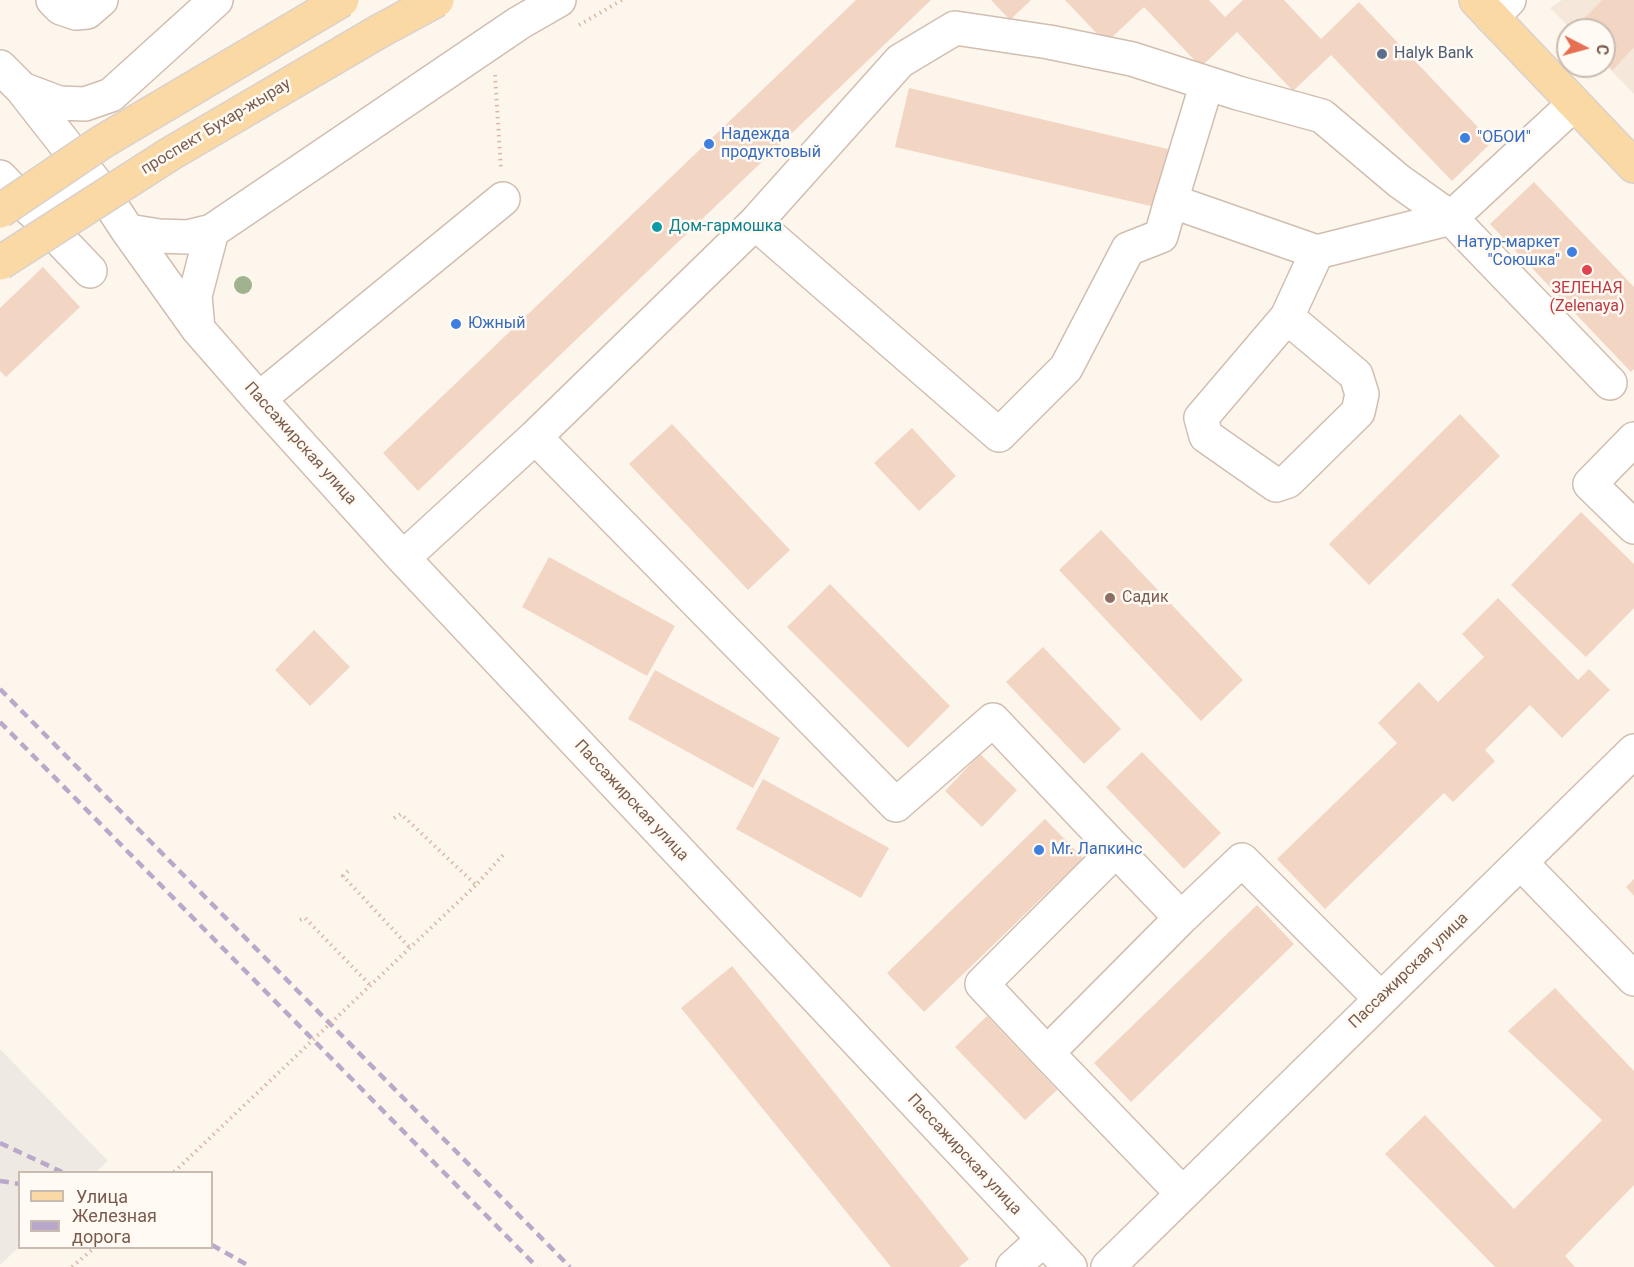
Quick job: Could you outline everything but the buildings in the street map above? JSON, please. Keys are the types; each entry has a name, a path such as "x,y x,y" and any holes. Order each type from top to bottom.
{"main road":[{"path":"16,211 102,142 342,0"},
{"name":"проспект Бухар-жырау","path":"0,263 170,154 437,0"},
{"path":"1492,6 1574,104 1629,152"}],"street":[{"path":"53,0 61,8 76,13 87,12 101,0"},
{"path":"11,78 59,103 86,104 111,95 216,0"},
{"path":"128,231 159,236 188,237 212,231 519,23 566,14"},
{"path":"403,558 535,437 755,223 900,61 955,28 1048,42 1132,59 1323,116 1399,181 1450,218 1610,384"},
{"name":"Пассажирская улица","path":"11,78 101,190 198,329 259,399 403,558 1070,1267"},
{"path":"755,223 999,435 1066,368 1128,249 1161,236 1208,83"},
{"path":"16,211 101,190 101,124 111,95"},
{"path":"1170,201 1317,252 1450,218 1574,104"},
{"path":"0,177 16,211 90,271"},
{"path":"259,399 503,199"},
{"path":"198,329 195,296 212,231"},
{"path":"1287,317 1356,375 1362,394 1358,412 1288,481 1276,485 1206,436 1201,418 1287,317 1317,252"},
{"path":"535,437 896,805 993,720 1181,918"},
{"path":"1634,439 1590,484 1634,527"},
{"name":"Пассажирская улица","path":"1108,1267 1634,751"},
{"path":"1116,850 982,984 1182,1193"},
{"path":"1047,1053 1242,860 1381,999"},
{"path":"1521,863 1634,980"},
{"path":"1013,1267 1044,1239"}],"path":[{"path":"566,14 622,0"},
{"path":"503,199 495,74 505,68"},
{"path":"394,818 401,814 476,885"},
{"path":"176,1171 411,949 504,854"},
{"path":"348,871 343,876 411,949"},
{"path":"300,920 305,918 371,986"},
{"path":"72,1267 93,1249"}],"shaded area":[{"path":"1562,0 1634,0 1634,94 1616,75 1616,18 1560,18 1550,8"},
{"path":"0,1049 108,1161 97,1171 18,1171 18,1248 0,1265"}],"railway":[{"path":"0,689 570,1267"},
{"path":"0,722 537,1267"},
{"path":"0,1143 60,1171"},
{"path":"0,1181 18,1184"},
{"path":"213,1246 251,1267"}],"place":[{"name":"Halyk Bank","path":"1382,54"},
{"name":"\"ОБОИ\"","path":"1465,138"},
{"name":"Надежда продуктовый","path":"709,144"},
{"name":"Дом-гармошка","path":"657,227"},
{"name":"Натур-маркет \"Союшка\"","path":"1572,252"},
{"name":"ЗЕЛЕНАЯ (Zelenaya)","path":"1587,270"},
{"name":"Южный","path":"456,324"},
{"name":"Садик","path":"1110,598"},
{"name":"Mr. Лапкинс","path":"1039,850"}]}
